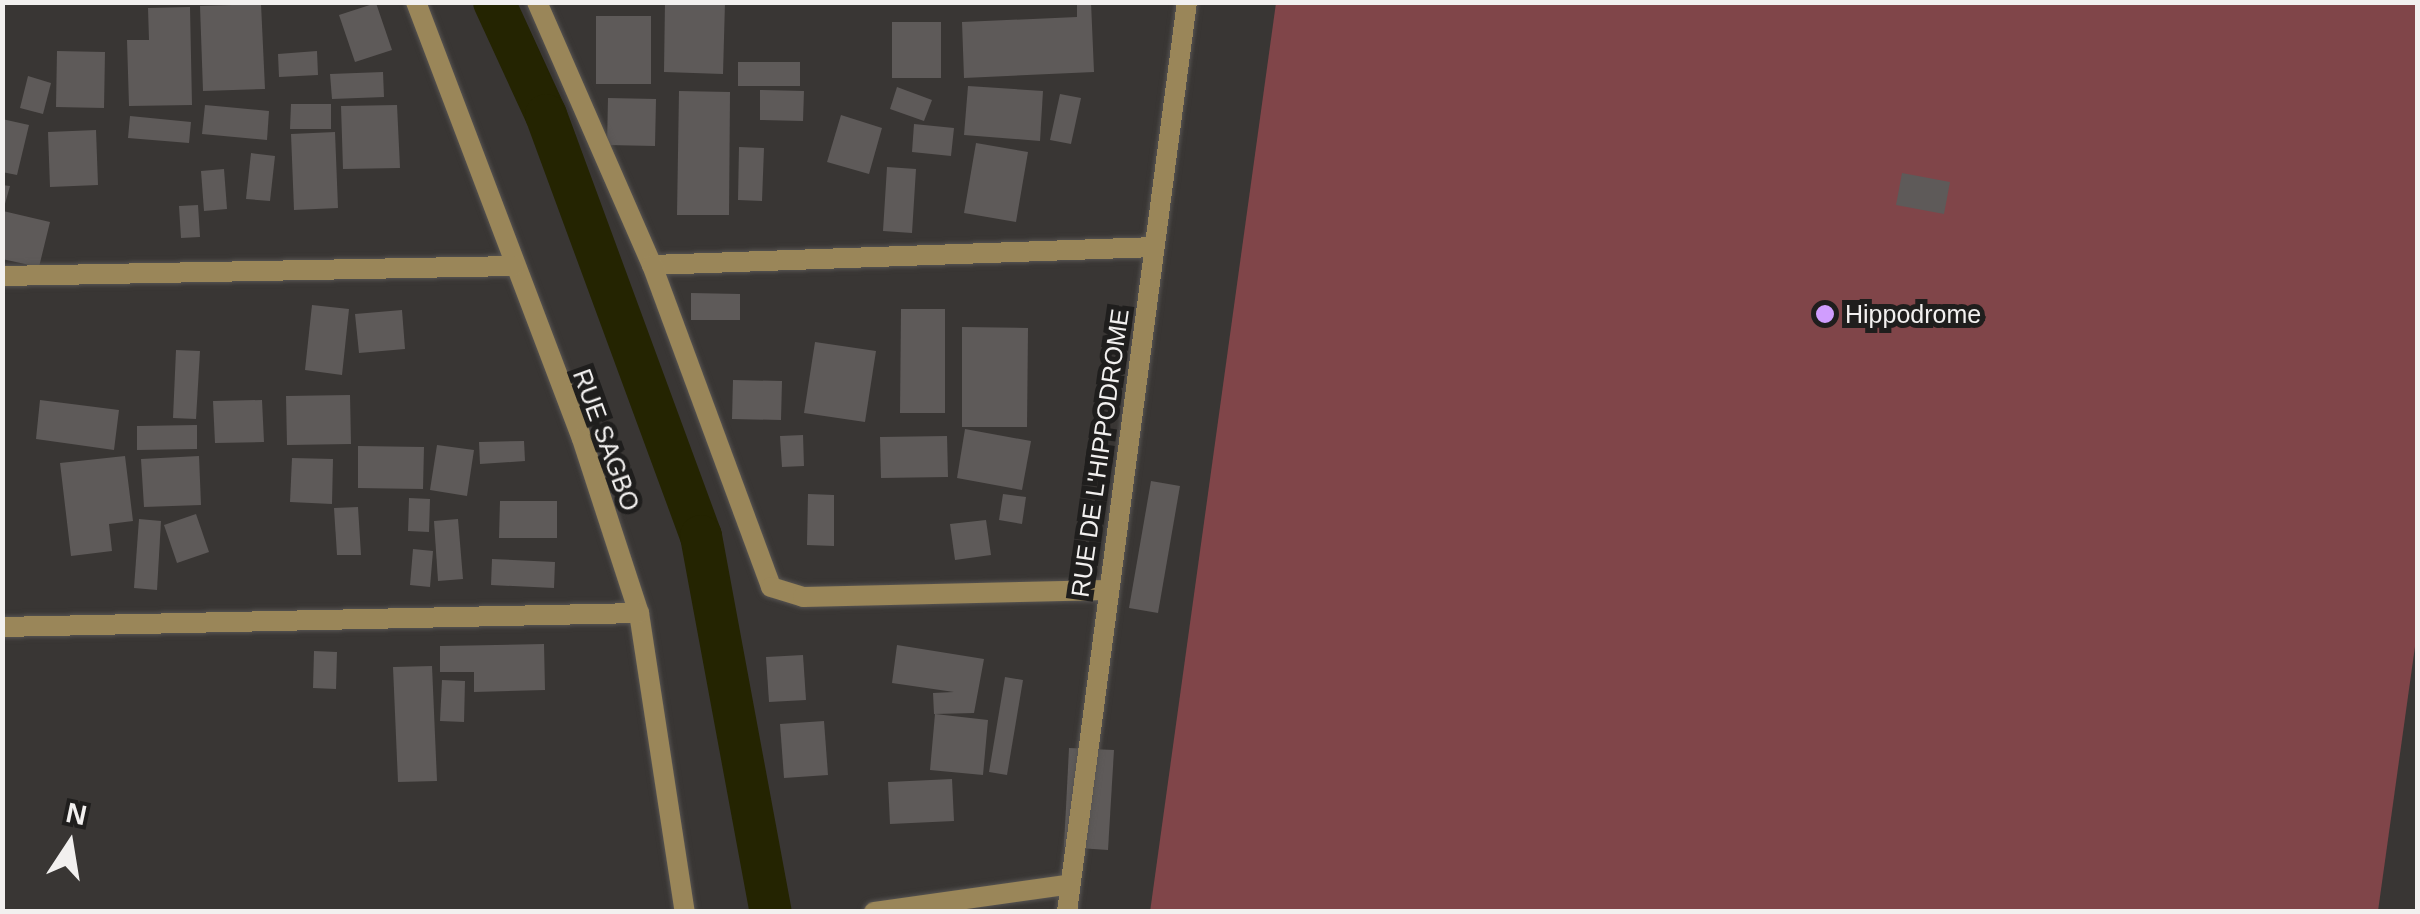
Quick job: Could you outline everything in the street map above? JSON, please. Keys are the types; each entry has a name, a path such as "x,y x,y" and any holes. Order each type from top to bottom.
{"street":[{"name":"RUE SAGBO","path":"416,2 640,614 685,912"},
{"path":"537,2 652,264 772,588 803,597 1107,590"},
{"name":"RUE DE L'HIPPODROME","path":"1067,912 1067,885 1187,2"},
{"path":"652,264 1154,247"},
{"path":"2,276 514,266"},
{"path":"2,627 640,614"},
{"path":"874,912 1067,885"}],"shaded area":[{"name":"Hippodrome","path":"1276,3 2417,3 2418,625 2378,911 1150,912"}],"building":[{"path":"665,2 725,2 723,74 664,72"},
{"path":"1077,2 1091,2 1094,72 964,78 962,22 1077,17"},
{"path":"376,3 392,50 355,62 339,15"},
{"path":"261,4 265,89 203,91 200,6"},
{"path":"190,7 192,105 129,106 127,40 149,40 148,8"},
{"path":"596,16 651,16 651,84 596,84"},
{"path":"892,22 941,22 941,78 892,78"},
{"path":"57,51 105,52 104,108 56,107"},
{"path":"317,51 318,75 279,77 278,54"},
{"path":"738,62 800,62 800,86 738,86"},
{"path":"383,72 384,97 332,99 330,74"},
{"path":"28,76 51,83 43,114 20,108"},
{"path":"968,86 1043,91 1040,141 964,135"},
{"path":"897,87 932,100 924,121 890,109"},
{"path":"760,90 804,91 803,121 760,120"},
{"path":"679,91 730,92 729,215 677,215"},
{"path":"1060,94 1081,98 1071,144 1050,140"},
{"path":"608,98 656,99 655,146 607,145"},
{"path":"291,104 331,104 331,129 290,129"},
{"path":"205,105 269,111 267,140 202,134"},
{"path":"397,105 400,168 343,169 341,106"},
{"path":"841,115 882,128 869,174 827,162"},
{"path":"130,116 191,122 189,143 128,138"},
{"path":"2,119 29,125 17,175 2,172"},
{"path":"914,124 954,128 951,156 912,152"},
{"path":"96,130 98,185 50,187 48,132"},
{"path":"335,132 338,208 294,210 291,134"},
{"path":"976,143 1028,152 1016,222 964,213"},
{"path":"739,147 764,148 762,201 738,200"},
{"path":"251,153 275,156 270,201 246,199"},
{"path":"887,167 916,169 912,233 883,231"},
{"path":"224,169 227,209 204,211 201,171"},
{"path":"1902,173 1950,182 1944,214 1896,205"},
{"path":"2,185 10,186 3,211 50,222 39,267 2,259"},
{"path":"198,205 200,237 181,238 179,206"},
{"path":"691,293 740,294 740,320 691,320"},
{"path":"312,305 349,309 342,375 305,370"},
{"path":"901,309 945,309 945,413 900,413"},
{"path":"402,310 405,349 359,353 355,314"},
{"path":"962,327 1028,328 1027,427 962,427"},
{"path":"815,342 876,351 865,422 804,413"},
{"path":"176,350 200,351 196,419 173,418"},
{"path":"733,380 782,381 781,420 732,419"},
{"path":"350,395 351,444 287,445 286,396"},
{"path":"40,400 119,410 114,450 36,439"},
{"path":"262,400 264,442 215,443 213,401"},
{"path":"197,425 197,449 137,450 137,426"},
{"path":"965,429 1031,441 1022,490 957,478"},
{"path":"803,435 804,466 782,467 780,436"},
{"path":"947,436 948,477 881,478 880,437"},
{"path":"524,441 525,461 480,464 479,442"},
{"path":"437,445 474,450 467,496 430,490"},
{"path":"358,446 424,447 423,489 358,488"},
{"path":"125,456 133,521 109,524 112,551 71,556 60,463"},
{"path":"199,456 201,505 144,507 141,459"},
{"path":"292,458 333,459 332,504 290,502"},
{"path":"1151,481 1180,486 1158,613 1129,608"},
{"path":"808,494 834,495 834,546 807,545"},
{"path":"1003,494 1026,497 1022,524 999,520"},
{"path":"409,498 430,499 429,532 408,531"},
{"path":"500,501 557,501 557,538 499,538"},
{"path":"358,507 361,555 337,555 334,508"},
{"path":"196,514 209,552 177,563 164,525"},
{"path":"139,519 161,521 157,590 134,588"},
{"path":"458,519 463,579 438,581 434,521"},
{"path":"986,520 991,555 955,560 950,524"},
{"path":"413,549 433,551 430,587 410,585"},
{"path":"492,559 555,562 554,588 491,585"},
{"path":"544,644 545,690 474,692 474,672 440,672 440,646"},
{"path":"897,645 984,659 974,713 934,714 933,693 954,692 892,683"},
{"path":"314,651 337,652 336,689 313,688"},
{"path":"803,655 806,700 769,702 766,657"},
{"path":"432,666 437,781 398,782 393,667"},
{"path":"1005,677 1023,680 1007,775 989,772"},
{"path":"442,680 465,681 464,722 440,721"},
{"path":"935,714 988,720 983,775 930,770"},
{"path":"824,721 828,775 784,778 780,724"},
{"path":"1069,748 1114,750 1108,850 1064,847"},
{"path":"952,779 954,821 890,824 888,782"}],"waterway":[{"path":"494,2 546,115 701,536 771,912"}],"place":[{"name":"Hippodrome","path":"1825,314"}]}
